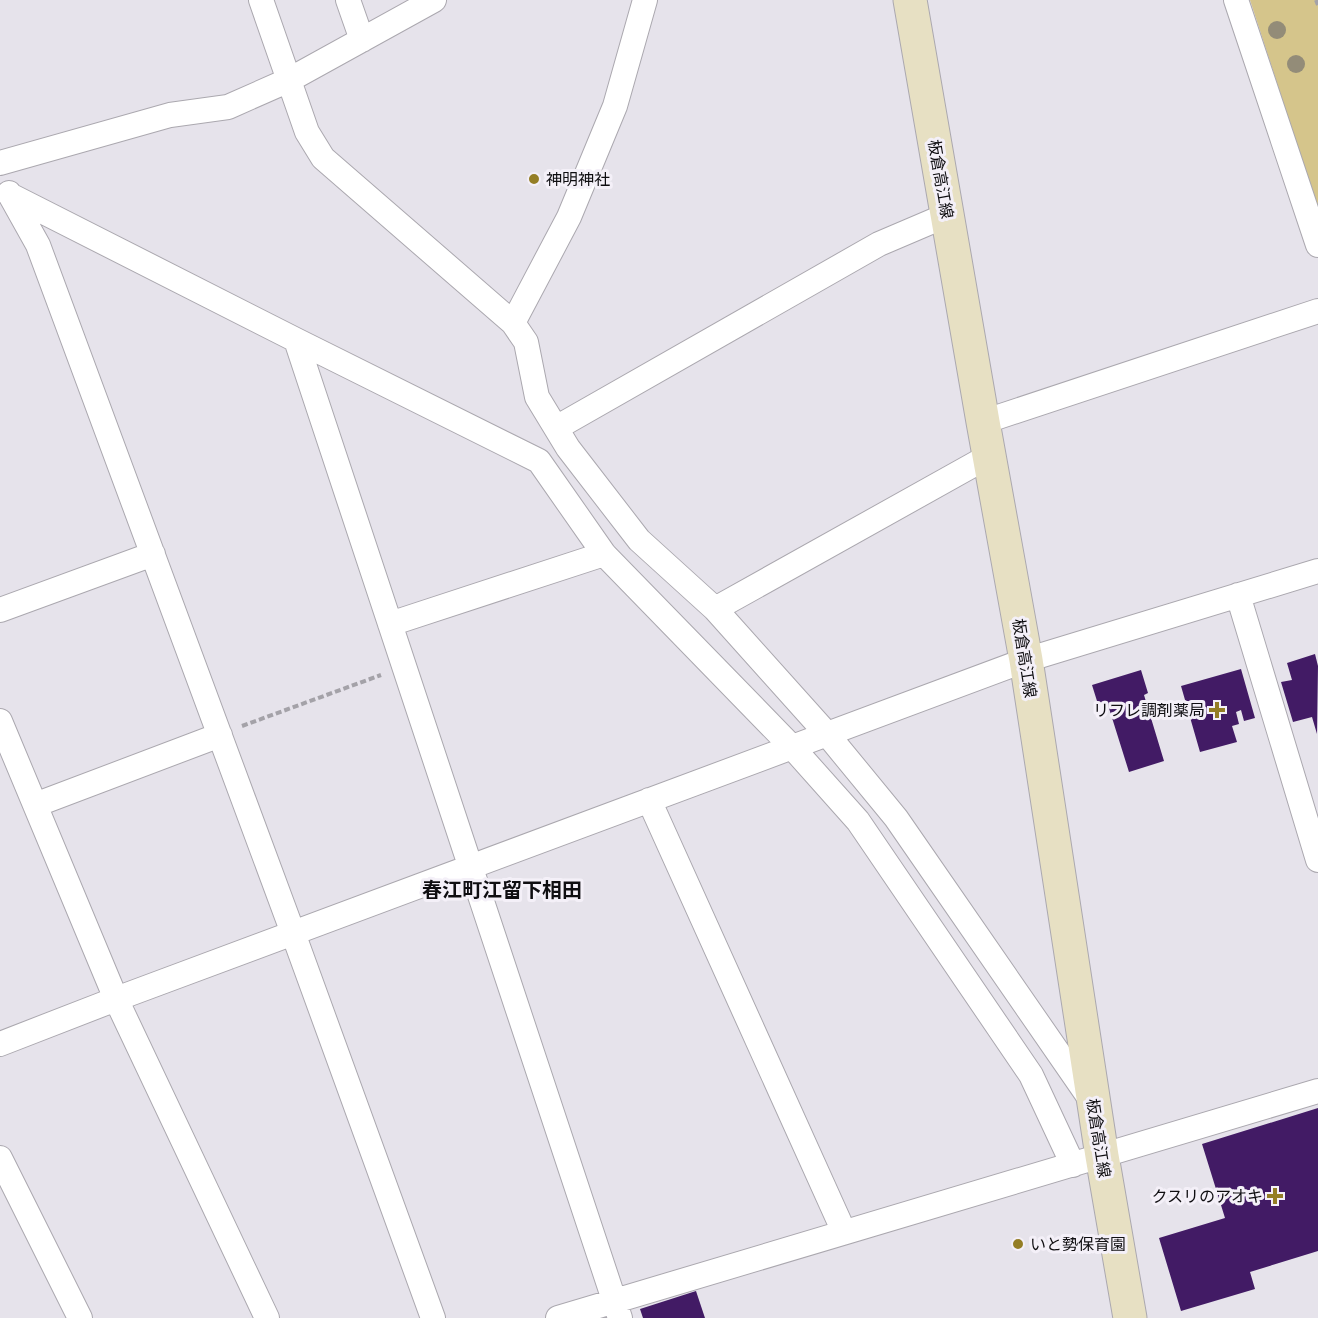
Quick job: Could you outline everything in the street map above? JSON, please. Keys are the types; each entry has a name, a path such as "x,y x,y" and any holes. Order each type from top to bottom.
{"main road":[{"name":"板倉高江線","path":"910,0 1026,660 1094,1104 1087,1160 1130,1318"}],"street":[{"path":"261,0 307,132 323,158 513,323 526,342 537,398 568,448 639,540 715,609 827,734 896,818 1094,1104"},
{"path":"348,0 363,40"},
{"path":"0,163 170,115 228,107 288,80 434,0"},
{"path":"513,323 569,217 615,106 645,0"},
{"path":"1236,0 1318,245"},
{"path":"5,190 296,340 539,461 604,555 792,747 858,821 1087,1160"},
{"path":"5,190 38,245 293,933 432,1318"},
{"path":"556,429 879,244 947,215"},
{"path":"983,422 1318,311"},
{"path":"296,340 617,1310"},
{"path":"715,609 989,456"},
{"path":"0,610 153,554"},
{"path":"390,624 604,555"},
{"path":"0,1044 1026,660 1318,571"},
{"path":"1238,595 1318,860"},
{"path":"0,721 116,999 267,1318"},
{"path":"35,805 220,735"},
{"path":"649,800 844,1232"},
{"path":"558,1318 617,1310 844,1232 1318,1091"},
{"path":"0,1158 80,1318"}],"path":[{"path":"1316,0 1318,5"},
{"path":"220,735 405,667"}],"shaded area":[{"path":"1250,0 1318,0 1318,209"}],"building":[{"path":"1315,654 1318,666 1317,734 1312,717 1293,722 1281,682 1292,680 1287,663"},
{"path":"1241,669 1255,718 1244,721 1241,710 1236,712 1239,724 1232,726 1237,742 1200,752 1181,686"},
{"path":"1141,670 1148,693 1144,695 1164,761 1129,772 1108,705 1097,701 1092,685"},
{"path":"1318,1108 1318,1251 1250,1272 1255,1289 1181,1311 1159,1238 1225,1218 1202,1144"},
{"path":"696,1291 705,1318 643,1318 640,1309"}],"place":[{"name":"神明神社","path":"534,179"},
{"name":"リフレ調剤薬局","path":"1217,710"},
{"name":"クスリのアオキ","path":"1275,1196"},
{"name":"いと勢保育園","path":"1018,1244"}],"district":[{"name":"春江町江留下相田","path":"502,890"}]}
